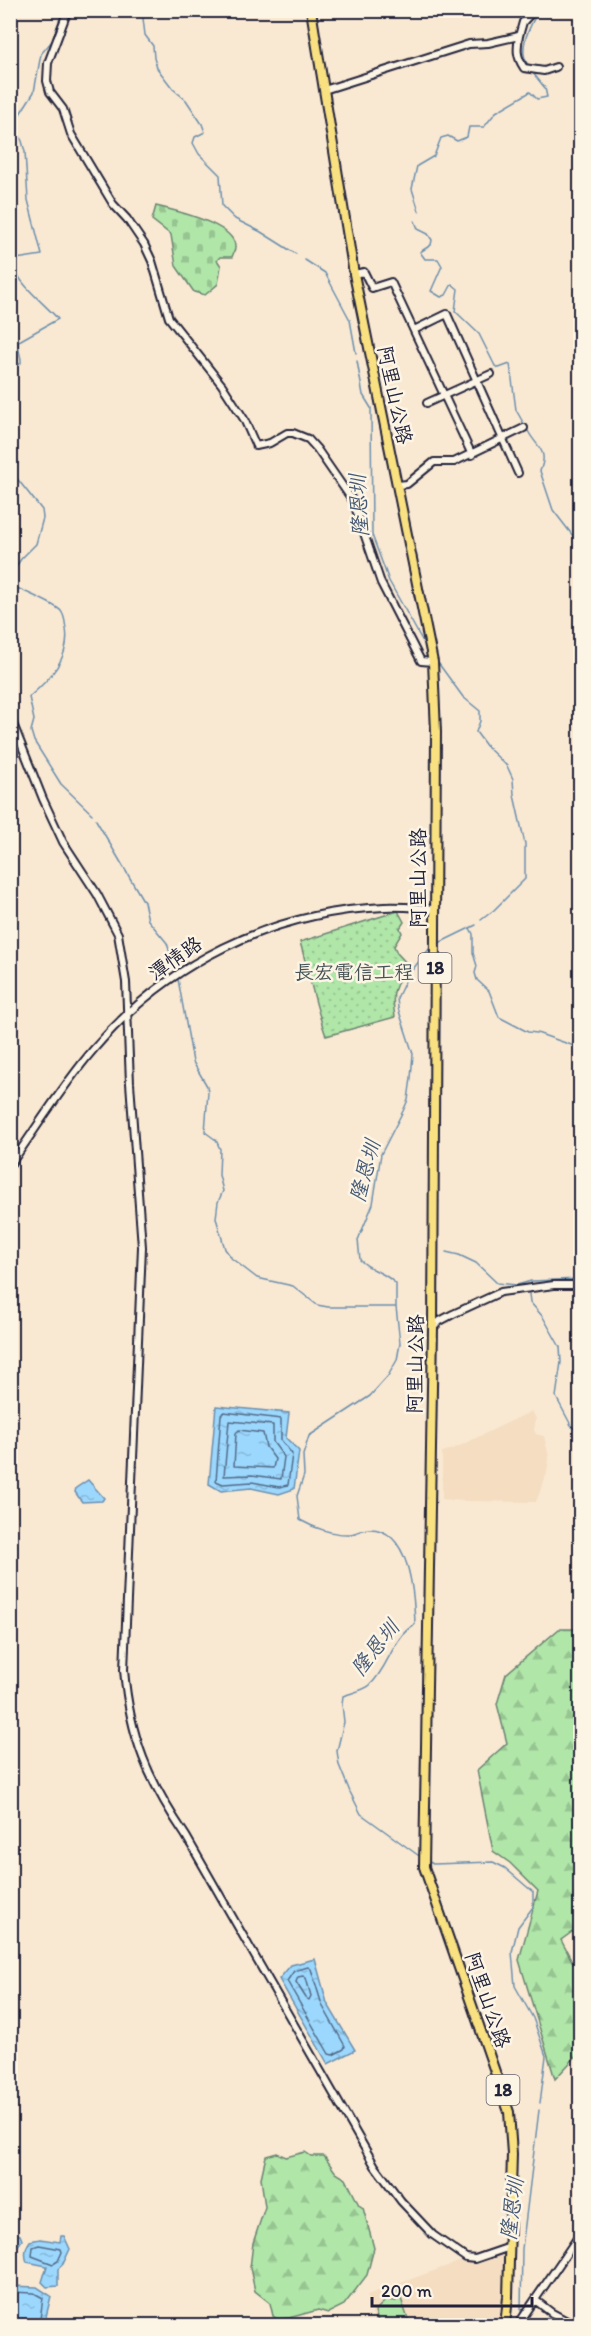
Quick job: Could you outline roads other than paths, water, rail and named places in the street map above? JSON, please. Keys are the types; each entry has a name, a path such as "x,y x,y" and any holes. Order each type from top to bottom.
{"main road":[{"name":"18","path":"311,10 324,90"},
{"name":"阿里山公路","path":"324,90 354,274 433,662 436,732 433,1328 424,1867 509,2112 512,2154 506,2325"}],"street":[{"path":"69,10 48,63 46,76 48,87 63,109 71,134 113,204 133,227 148,252 169,318 222,385 244,420 256,446 270,443 293,433 308,439 317,449 353,501 381,582 421,662 433,662"},
{"path":"534,10 523,22 517,51 518,60 524,68 544,71 556,66"},
{"path":"324,90 468,44 488,43 519,36"},
{"path":"354,274 364,273 372,288 391,282 472,455"},
{"path":"414,330 447,314 518,473"},
{"path":"427,403 490,374"},
{"path":"398,485 407,483 434,462 454,462 524,428"},
{"path":"10,716 63,842 97,894 118,933 126,982 142,1247 124,1670 127,1702 136,1742 148,1774 167,1808 186,1836 381,2175 432,2235 466,2258 475,2259 510,2247"},
{"name":"潭情路","path":"10,1165 93,1050 127,1015 178,973 220,948 262,931 307,918 358,909 386,907 434,909"},
{"path":"433,1328 446,1317 501,1292 554,1285 580,1285"},
{"path":"517,2325 580,2234"},
{"path":"535,2300 552,2313 576,2325"}],"water":[{"path":"216,1406 289,1413 286,1438 299,1451 294,1489 279,1494 251,1488 221,1491 209,1484"},
{"path":"88,1480 104,1498 102,1501 82,1502 75,1492 76,1488"},
{"path":"315,1959 327,2003 355,2050 328,2064 279,1979 291,1965"},
{"path":"11,2233 20,2235 22,2240 11,2256"},
{"path":"61,2236 64,2236 70,2249 58,2269 58,2286 47,2287 42,2282 47,2266 27,2262 26,2249 30,2241 40,2239 60,2242"},
{"path":"10,2286 37,2287 51,2296 44,2325 11,2325"}],"waterway":[{"path":"10,370 21,363 19,341 58,319 21,280 13,265 16,259 42,255 28,200 25,152 16,129 18,117 34,92 41,54 52,41 63,10"},
{"name":"隆恩圳","path":"142,10 145,35 153,46 157,68 173,89 186,100 202,124 205,132 195,137 193,143 199,154 220,175 222,206 235,219 296,254"},
{"path":"528,65 524,45 538,11"},
{"path":"419,211 412,189 417,166 434,156 441,138 448,136 457,141 467,137 469,127 484,127 496,112 530,92 537,99 547,97 545,88 533,73"},
{"path":"415,221 418,229 428,234 432,240 431,245 420,252 425,259 438,259 442,266 431,291 441,297 446,295 452,284 458,289 455,311 479,334 495,366 499,368 510,364 516,410 524,424"},
{"name":"隆恩圳","path":"305,260 325,273 350,320 356,353"},
{"name":"隆恩圳","path":"357,361 363,395 371,408 372,535 389,581 423,642"},
{"path":"528,431 543,454 540,471 553,510 580,545"},
{"path":"10,450 18,461 15,476 42,510 43,518 36,544 21,559 10,576"},
{"path":"10,585 52,605 63,615 67,639 65,649 57,667 29,697 34,720 31,731 34,741 61,784 92,814"},
{"name":"隆恩圳","path":"436,660 463,697 480,711 480,721 476,732 487,747 507,766 513,779 514,795 525,844 525,879 481,920"},
{"path":"96,820 144,902 148,920 167,943 175,970"},
{"name":"隆恩圳","path":"439,943 476,925"},
{"path":"470,928 473,934 477,980 489,991 499,1017 528,1032 580,1048"},
{"name":"隆恩圳","path":"422,1858 361,1814 339,1765 337,1751 344,1722 343,1696 370,1685 382,1670 401,1637 415,1624 411,1580 407,1564 393,1539 382,1531 368,1529 344,1534 318,1528 300,1520 297,1496 304,1475 303,1455 309,1436 370,1396 388,1376 397,1360 400,1343 396,1284 360,1260 358,1240 373,1204 381,1154 408,1100 413,1054 397,998 408,975 430,948"},
{"path":"178,979 193,1062 207,1086 205,1132 216,1140 220,1149 219,1175 223,1191 218,1202 216,1218 225,1249 231,1257"},
{"path":"446,1252 476,1263 497,1283 517,1285 531,1281 532,1286"},
{"path":"231,1258 257,1278 293,1286 317,1305 396,1307"},
{"path":"532,1281 580,1279"},
{"path":"533,1291 529,1294 530,1302 543,1317 560,1347 561,1362 556,1397 572,1427 580,1432"},
{"name":"隆恩圳","path":"426,1860 433,1864 493,1862 505,1868 533,1892 533,1907 518,1927 512,1952 515,1986 533,2018 546,2056 540,2103"},
{"name":"隆恩圳","path":"521,2312 522,2249 539,2110"}],"park label":[{"name":"長宏電信工程","path":"354,972"}]}
